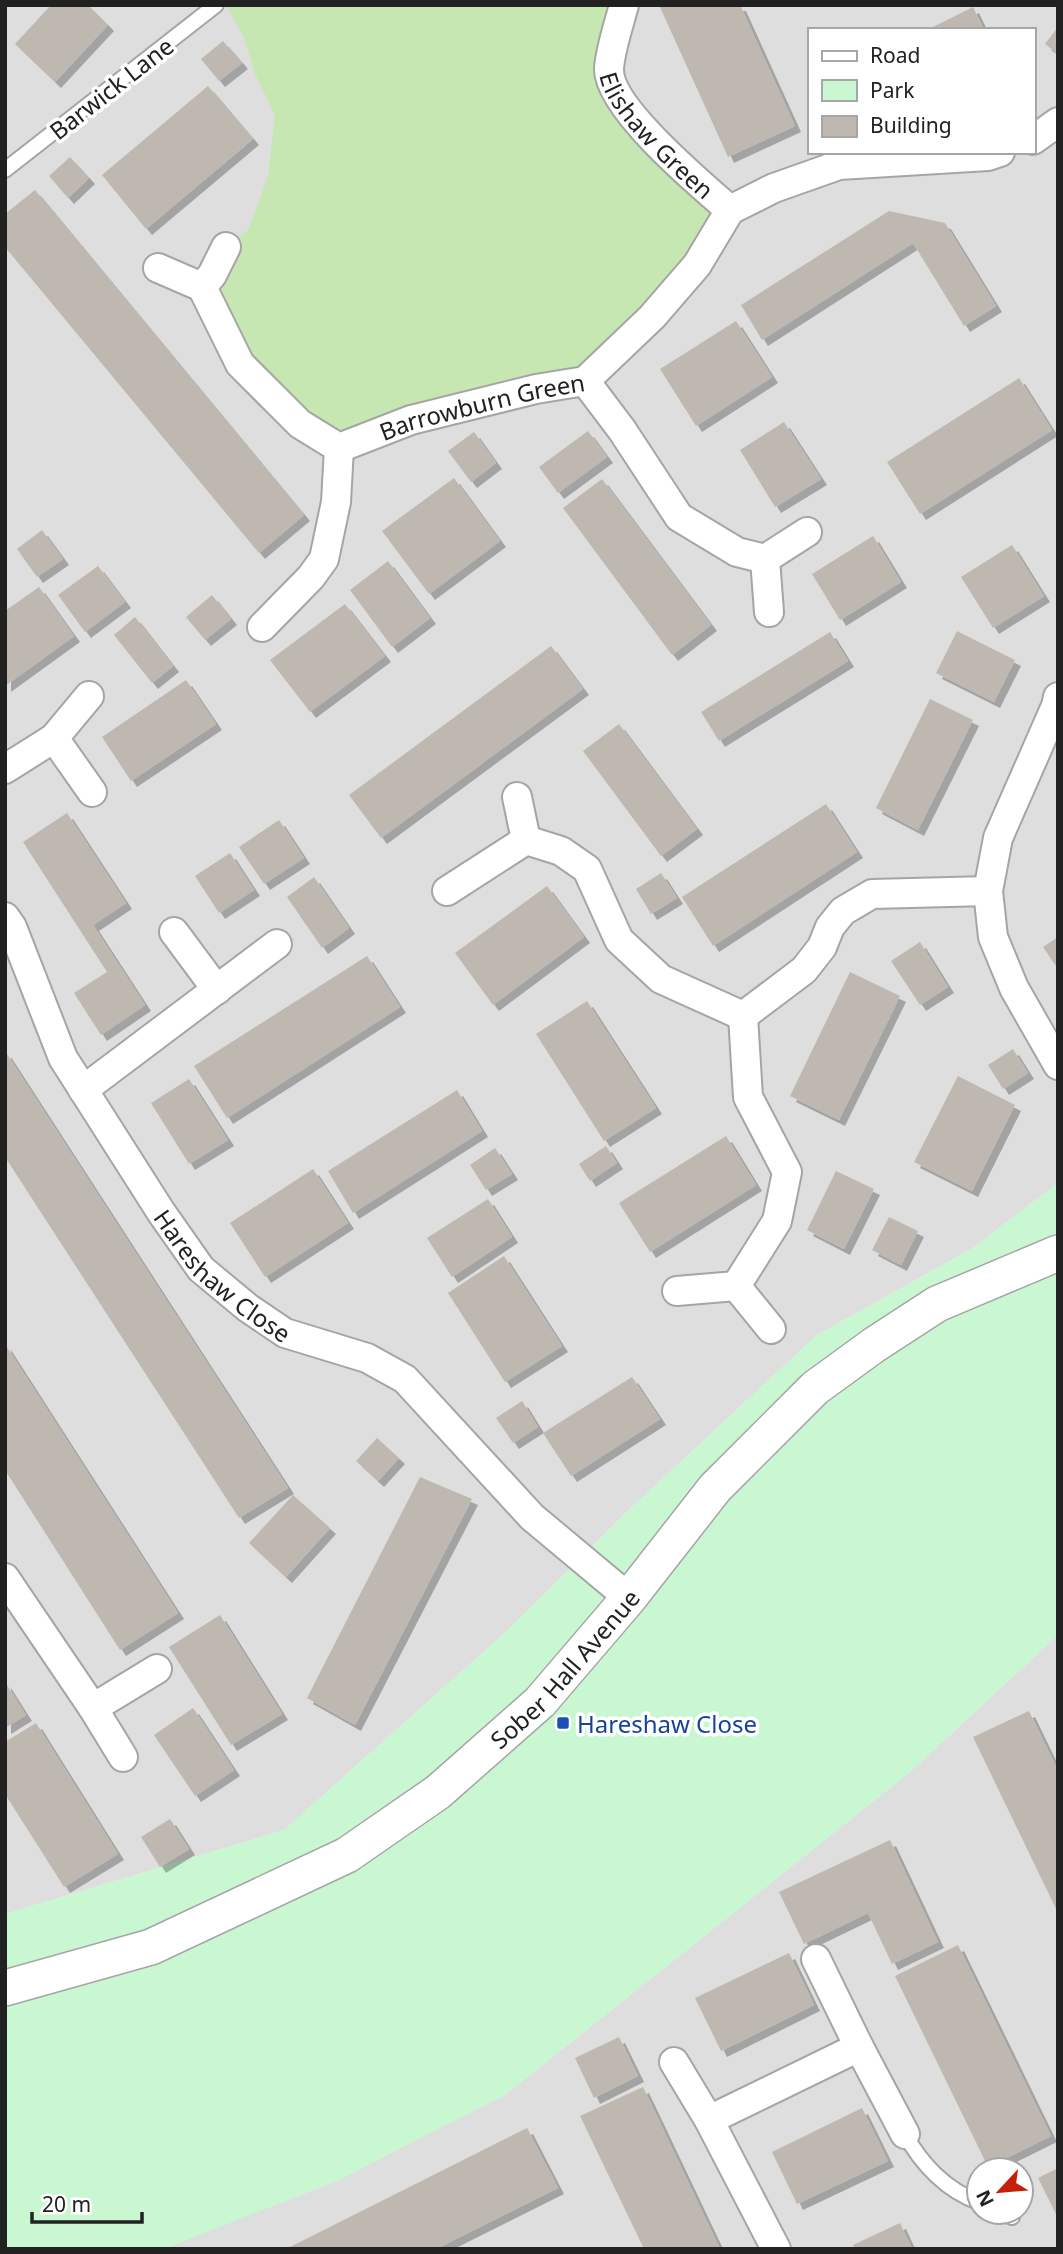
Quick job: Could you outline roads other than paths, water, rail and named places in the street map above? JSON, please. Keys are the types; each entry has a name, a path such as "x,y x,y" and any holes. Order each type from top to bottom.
{"street":[{"name":"Elishaw Green","path":"624,5 608,71 622,105 687,174 730,210"},
{"path":"1035,139 1058,122"},
{"path":"730,210 774,188 839,165 994,154"},
{"name":"Barrowburn Green","path":"339,448 411,420 536,388 585,381 652,317 697,265 730,210"},
{"path":"202,286 212,275 226,247"},
{"path":"158,268 202,286 240,364 300,424 339,448 336,502 324,559 311,577 262,626"},
{"path":"585,381 622,430 680,517 737,552 765,559 807,532"},
{"path":"765,559 769,612"},
{"path":"5,769 54,738 89,696"},
{"path":"1058,697 998,838 988,891 993,937 1014,988 1058,1065"},
{"path":"54,738 92,792"},
{"path":"517,797 526,840"},
{"path":"447,891 526,840 561,850 587,869 619,940 661,979 743,1016"},
{"path":"743,1016 804,970 822,947 830,928 843,911 872,894 988,891"},
{"name":"Hareshaw Close","path":"5,917 12,927 63,1058 160,1212 201,1269 248,1308 285,1333 366,1358 405,1379 532,1517 629,1598"},
{"path":"174,932 216,989"},
{"path":"83,1090 277,944"},
{"path":"736,1286 776,1221 787,1172 748,1097 743,1016"},
{"name":"Sober Hall Avenue","path":"5,1989 151,1947 347,1855 438,1792 540,1702 629,1598 715,1488 815,1388 936,1304 1058,1253"},
{"path":"677,1291 736,1286"},
{"path":"736,1286 771,1329"},
{"path":"5,1578 123,1757"},
{"path":"93,1708 157,1669"},
{"path":"816,1959 905,2134"},
{"path":"709,2120 859,2047"},
{"path":"674,2063 709,2120 776,2249"}],"lane":[{"name":"Barwick Lane","path":"5,170 216,5"},
{"path":"905,2134 926,2166 965,2195"}],"place":[{"name":"Hareshaw Close","path":"563,1723"}]}
